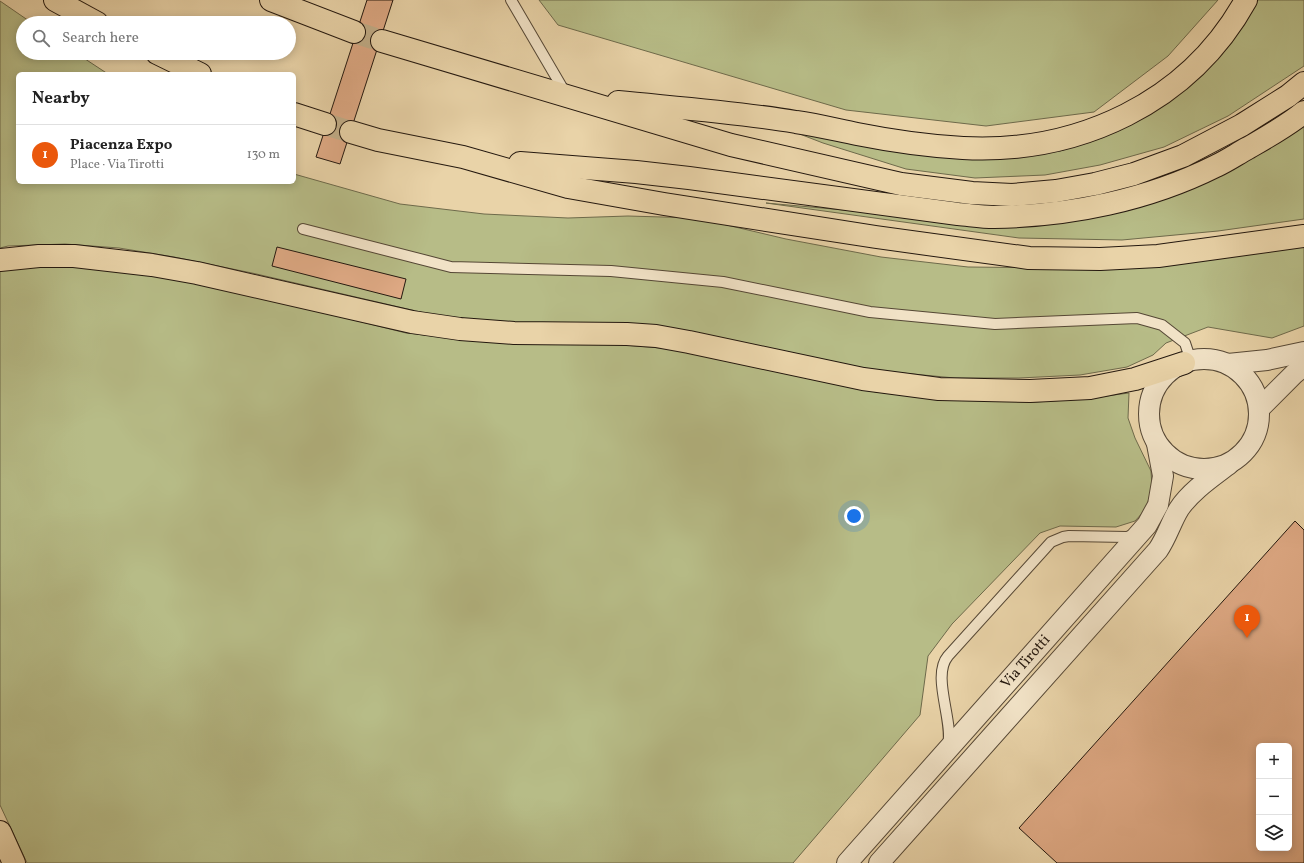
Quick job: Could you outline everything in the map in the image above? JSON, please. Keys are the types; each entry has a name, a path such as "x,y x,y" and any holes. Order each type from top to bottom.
{"main road":[{"path":"55,0 84,16"},
{"path":"271,0 354,32"},
{"path":"568,97 739,114 797,122 909,143 963,148 998,148 1032,144 1070,137 1102,127 1129,114 1155,98 1181,79 1211,50 1230,26 1246,0"},
{"path":"382,41 731,145 901,184 972,193 1012,195 1056,191 1095,184 1134,174 1183,156 1242,125 1288,96 1304,83"},
{"path":"171,60 196,72"},
{"path":"464,157 689,178 958,214 992,217 1036,215 1083,209 1129,198 1175,184 1216,166 1261,141 1304,112"},
{"path":"296,115 325,124"},
{"path":"351,132 378,140 464,157 576,188 664,204 876,238 1029,258 1100,259 1158,256 1304,236"},
{"path":"0,260 39,256 74,256 145,264 197,273 412,322 460,329 514,333 627,334 656,336 863,380 939,389 1030,391 1090,388 1135,379 1188,362"},
{"path":"0,832 14,863"}],"street":[{"path":"1228,364 1267,360 1304,352"},
{"path":"1199,359 1215,360 1228,364 1240,372 1250,383 1256,395 1259,409 1258,426 1252,441 1243,454 1229,464 1214,469 1197,470 1181,465 1167,456 1157,444 1151,431 1148,417 1154,390 1172,369 1188,362 1199,359"},
{"path":"1259,409 1304,366"},
{"name":"Via Tirotti","path":"847,863 1147,526 1158,505 1162,476 1157,444"},
{"name":"Via Tirotti","path":"879,863 1158,550 1163,543 1176,514 1185,501 1229,464"}],"lane":[{"path":"511,0 568,97"},
{"path":"303,229 451,267 611,271 723,282 870,312 995,324 1137,318 1162,325 1185,343 1188,362"},
{"path":"943,754 948,745 949,735 941,671 942,665 948,656 1051,542 1063,536 1127,537 1138,533 1147,526"}],"green space":[{"path":"539,0 1218,0 1168,56 1094,112 986,126 846,110 558,25"},
{"path":"1258,0 1304,0 1304,66 1228,116 1164,147 1100,165 1045,175 975,178 906,169 823,143 792,131 990,157 1060,151 1103,137 1132,123 1239,29"},
{"path":"0,1 22,16 16,16 16,60 87,60 105,72 16,72 16,184 296,184 296,175 400,204 484,214 568,218 628,216 697,218 786,239 881,257 968,267 1064,268 1304,245 1304,326 1272,338 1208,327 1166,343 1153,355 1127,367 1080,375 1019,378 955,378 881,371 510,322 442,317 252,273 174,257 119,248 65,244 8,246 0,248"},
{"path":"1304,123 1304,219 1218,231 1122,240 1019,238 766,203 1022,226 1080,219"},
{"path":"64,265 118,270 199,284 290,304 406,333 469,340 612,344 673,349 876,392 959,399 1035,402 1083,399 1129,393 1128,418 1135,438 1151,471 1152,487 1146,509 1135,521 1116,527 1060,526 1040,533 952,624 928,656 920,715 793,863 27,863 0,805 0,270"}],"building":[{"path":"367,0 393,0 340,164 316,157"},
{"path":"277,247 406,279 401,299 272,266"},
{"path":"1295,521 1304,530 1304,863 1057,863 1019,828"}],"tunnel":[{"path":"354,32 382,41"},
{"path":"325,124 351,132"}],"place":[{"name":"Piacenza Expo","path":"1247,638"}]}
